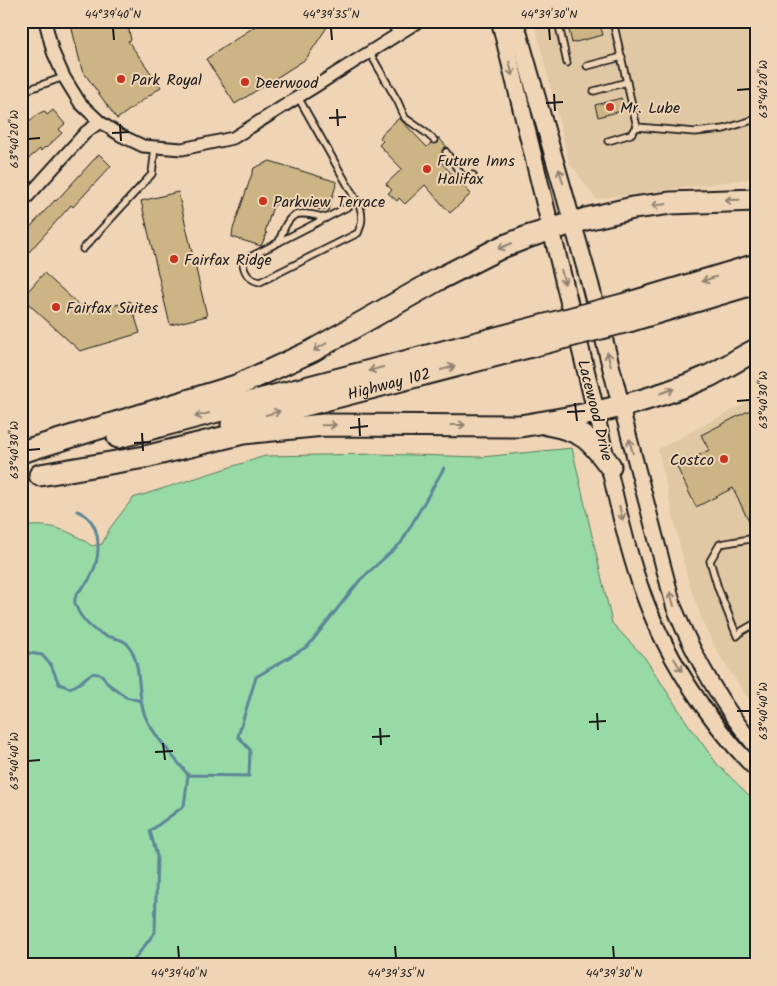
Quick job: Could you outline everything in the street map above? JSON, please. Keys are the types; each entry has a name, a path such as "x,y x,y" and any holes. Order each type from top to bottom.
{"highway":[{"path":"21,452 236,386 312,351 439,279 509,244 573,223 633,208 671,203 756,200"},
{"name":"Highway 102","path":"629,312 756,265"},
{"name":"Highway 102","path":"31,477 545,334 629,312 756,283"},
{"name":"Highway 102","path":"21,462 545,334"},
{"path":"31,477 145,457 243,433 324,425 520,426 539,423 621,406 709,376 756,350"},
{"path":"539,423 569,429 585,438 595,446 610,466"}],"main road":[{"name":"Lacewood Drive","path":"500,21 596,412"},
{"name":"Lacewood Drive","path":"515,21 595,300 621,406"}],"street":[{"path":"46,21 52,52 64,77 80,103 100,122 120,136 143,146 182,149 233,138 419,21"},
{"path":"21,204 86,132 100,122"},
{"name":"Lacewood Drive","path":"621,406 674,607 704,672 722,702 756,747"},
{"name":"Lacewood Drive","path":"596,412 625,534 651,615 690,686 714,720 756,770"}],"lane":[{"path":"389,21 397,35"},
{"path":"558,21 567,63"},
{"path":"613,21 637,127"},
{"path":"370,52 405,118 434,140"},
{"path":"587,66 622,57"},
{"path":"21,92 64,77"},
{"path":"594,91 627,82"},
{"path":"298,97 357,202 362,217 358,233 260,282 252,280 244,269 243,264 246,259 357,202"},
{"path":"637,127 704,131 724,130 756,119"},
{"path":"608,140 631,134 637,127"},
{"path":"83,248 152,174 155,147"},
{"path":"446,152 463,177 472,175"},
{"path":"278,242 286,221 300,213 326,218"},
{"path":"756,538 720,544 710,561 718,588 738,636 742,631 756,623"}],"shaded area":[{"path":"534,21 756,21 756,178 596,199 569,162"},
{"path":"756,398 756,710 721,658 704,626 687,577 658,449"}],"green space":[{"path":"572,448 612,623 645,658 688,724 717,764 756,802 756,965 21,965 21,527 50,527 67,531 92,546 102,544 110,528 133,498 265,456 376,454 482,457"}],"building":[{"name":"Park Royal","path":"70,21 127,21 131,40 128,41 161,87 117,119 82,70"},
{"name":"Deerwood","path":"263,21 331,21 306,59 235,104 206,59"},
{"path":"567,21 599,21 603,35 572,43"},
{"name":"Mr. Lube","path":"621,98 625,110 598,117 595,105"},
{"path":"53,110 65,124 59,129 62,133 46,148 41,151 40,149 21,165 21,130 38,114 44,111 47,115"},
{"path":"399,118 427,147 431,143 437,143 438,137 448,148 445,147 442,150 443,156 439,160 471,194 450,213 425,185 405,204 399,198 397,201 388,193 392,190 386,184 402,169 379,145 383,141 380,138"},
{"path":"99,154 111,166 73,207 71,205 21,261 21,237"},
{"name":"Parkview Terrace","path":"270,161 337,182 328,211 321,208 320,210 315,208 315,206 288,198 273,206 265,232 267,233 261,246 232,237 254,168"},
{"name":"Fairfax Ridge","path":"178,192 207,316 170,325 141,201"},
{"name":"Fairfax Suites","path":"44,273 88,313 130,301 140,333 80,351 22,298"},
{"name":"Costco","path":"756,407 756,521 750,524 733,488 696,507 677,467 709,450 701,435"}],"waterway":[{"path":"130,965 155,932 157,856 150,831 184,806 188,775 249,776 250,750 238,736 256,677 308,646 360,580 401,543 444,468"},
{"path":"77,511 86,516 92,523 98,541 94,570 76,596 75,603 77,608 93,629 105,636 124,641 129,646 138,671 142,707 145,716 159,739 188,775"},
{"path":"21,655 29,653 42,655 51,665 59,684 70,688 79,684 90,674 95,673 102,675 107,683 126,697 141,701"}],"place":[{"name":"Park Royal","path":"121,79"},
{"name":"Deerwood","path":"245,82"},
{"name":"Mr. Lube","path":"610,107"},
{"name":"Future Inns Halifax","path":"427,169"},
{"name":"Parkview Terrace","path":"263,201"},
{"name":"Fairfax Ridge","path":"174,259"},
{"name":"Fairfax Suites","path":"56,307"},
{"name":"Costco","path":"724,459"}]}
